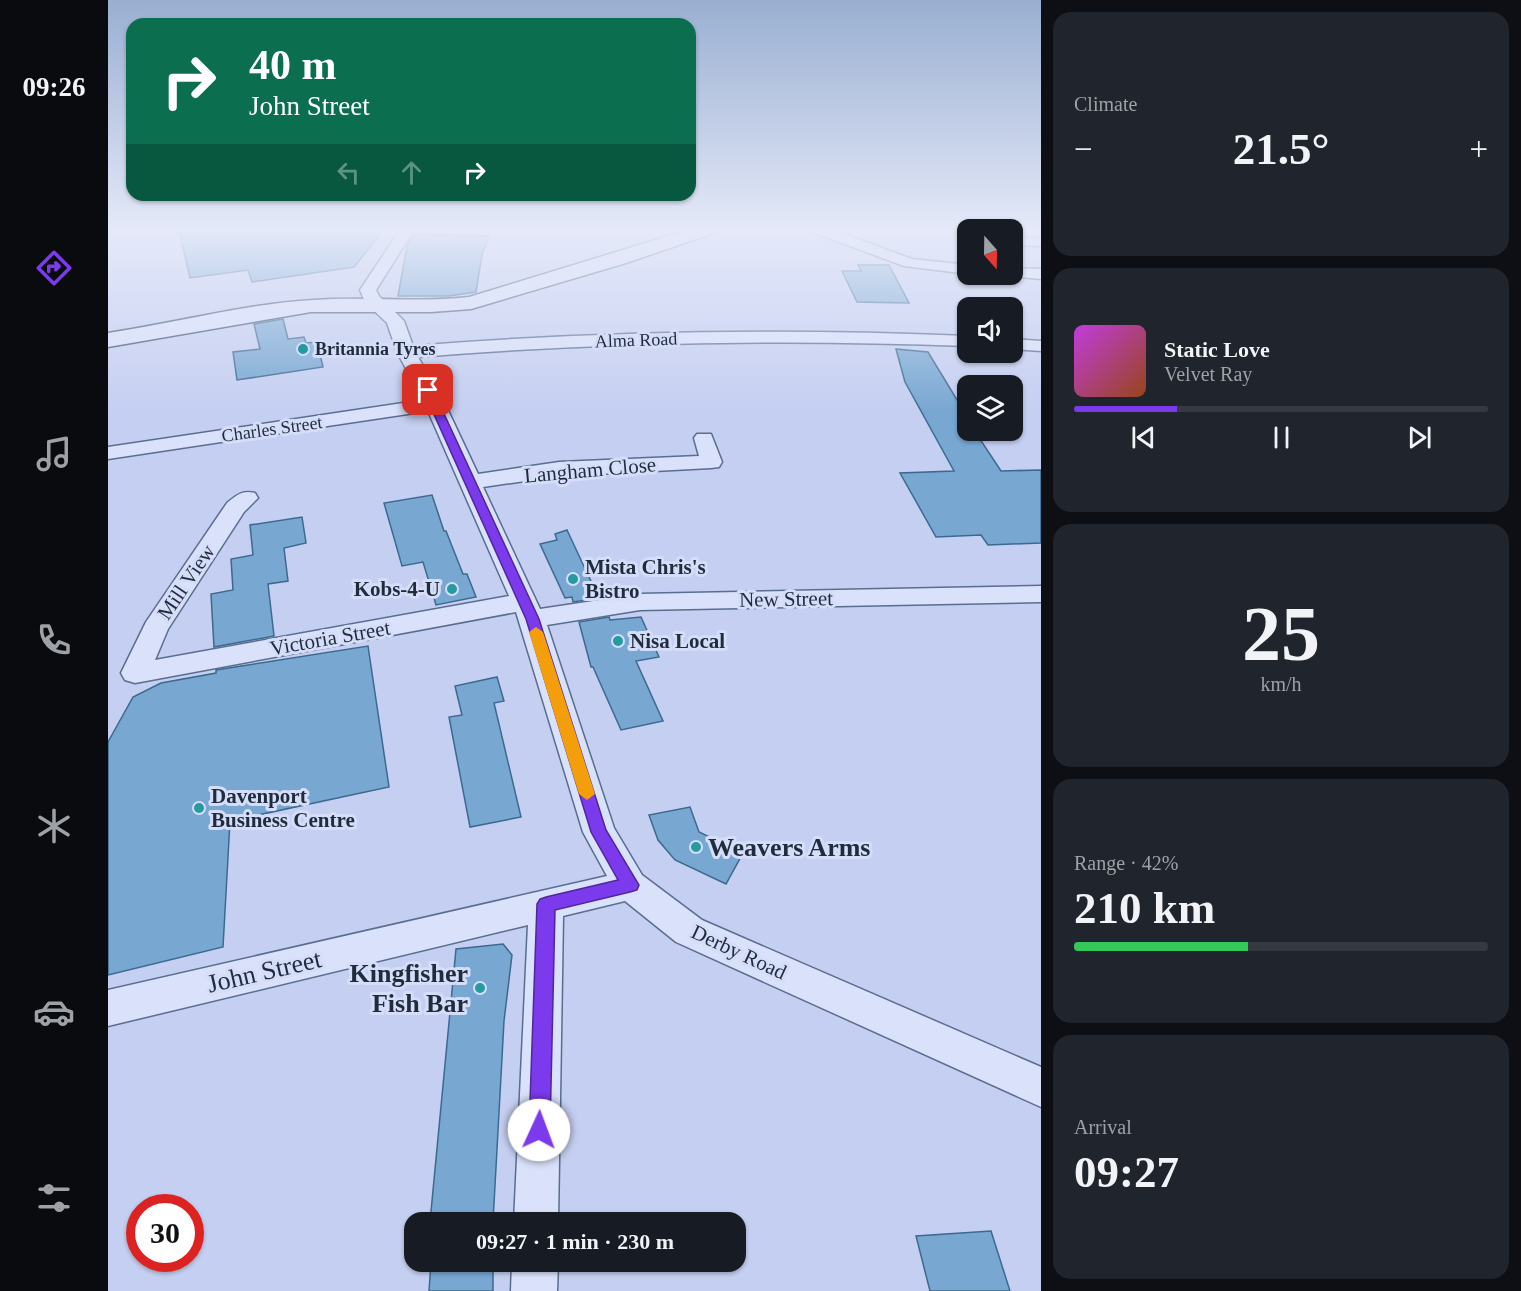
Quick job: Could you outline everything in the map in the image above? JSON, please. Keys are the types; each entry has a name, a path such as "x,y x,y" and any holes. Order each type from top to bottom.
{"main road":[{"path":"108,340 270,311 315,306 448,306 490,299 517,290"}],"street":[{"name":"Derby Road","path":"368,290 371,298 395,321 406,352 435,405 528,611 599,832 630,885 689,931 1041,1087"},
{"name":"Alma Road","path":"406,352 457,347 739,337 866,336 957,340"},
{"path":"1023,345 1041,346"},
{"name":"Charles Street","path":"108,453 435,405"},
{"name":"Langham Close","path":"470,482 559,469 711,462 704,438"},
{"name":"Mill View","path":"135,673 155,628 235,508 247,498"},
{"name":"New Street","path":"528,611 640,602 1041,594"},
{"name":"Victoria Street","path":"135,673 528,611"},
{"name":"John Street","path":"108,1008 630,885"},
{"path":"536,1212 546,904"},
{"path":"534,1291 535,1272"}],"building":[{"path":"399,290 476,290 449,296 398,296"},
{"path":"851,290 902,290 909,303 857,302"},
{"name":"Britannia Tyres","path":"283,319 288,339 304,337 306,343 317,342 323,367 237,380 233,352 260,349 254,324"},
{"path":"896,349 928,352 957,400 957,441 981,441 1001,471 1041,470 1041,543 988,545 981,535 936,537 900,473 954,471 905,382"},
{"path":"432,495 444,531 446,531 463,574 467,574 476,597 436,605 423,562 402,566 384,503"},
{"path":"302,517 306,543 284,548 288,581 268,584 274,636 214,647 211,594 233,590 231,559 253,555 250,525"},
{"path":"567,530 599,598 573,602 572,597 565,598 540,544 557,540 555,534"},
{"path":"609,617 610,620 641,617 659,657 636,661 663,721 621,730 593,667 591,667 579,622"},
{"name":"Davenport Business Centre","path":"368,646 389,787 230,821 223,947 108,975 108,742 133,697 161,683 216,673 216,670"},
{"path":"497,677 504,701 494,703 521,817 470,827 449,717 462,715 455,686"},
{"name":"Weavers Arms","path":"690,807 699,832 743,853 726,884 675,860 658,840 649,815"},
{"path":"503,944 512,955 504,1021 494,1212 431,1212 456,949"},
{"path":"991,1231 1010,1291 930,1291 916,1236"},
{"path":"430,1272 493,1272 493,1291 429,1291"}],"slow traffic":[{"path":"536,632 587,794"}],"place":[{"name":"Britannia Tyres","path":"303,349"},
{"name":"Mista Chris's Bistro","path":"573,579"},
{"name":"Kobs-4-U","path":"452,589"},
{"name":"Nisa Local","path":"618,641"},
{"name":"Davenport Business Centre","path":"199,808"},
{"name":"Weavers Arms","path":"696,847"},
{"name":"Kingfisher Fish Bar","path":"480,988"}],"route":[{"path":"428,390 532,619 599,832 630,885 546,904 539,1130"}]}
